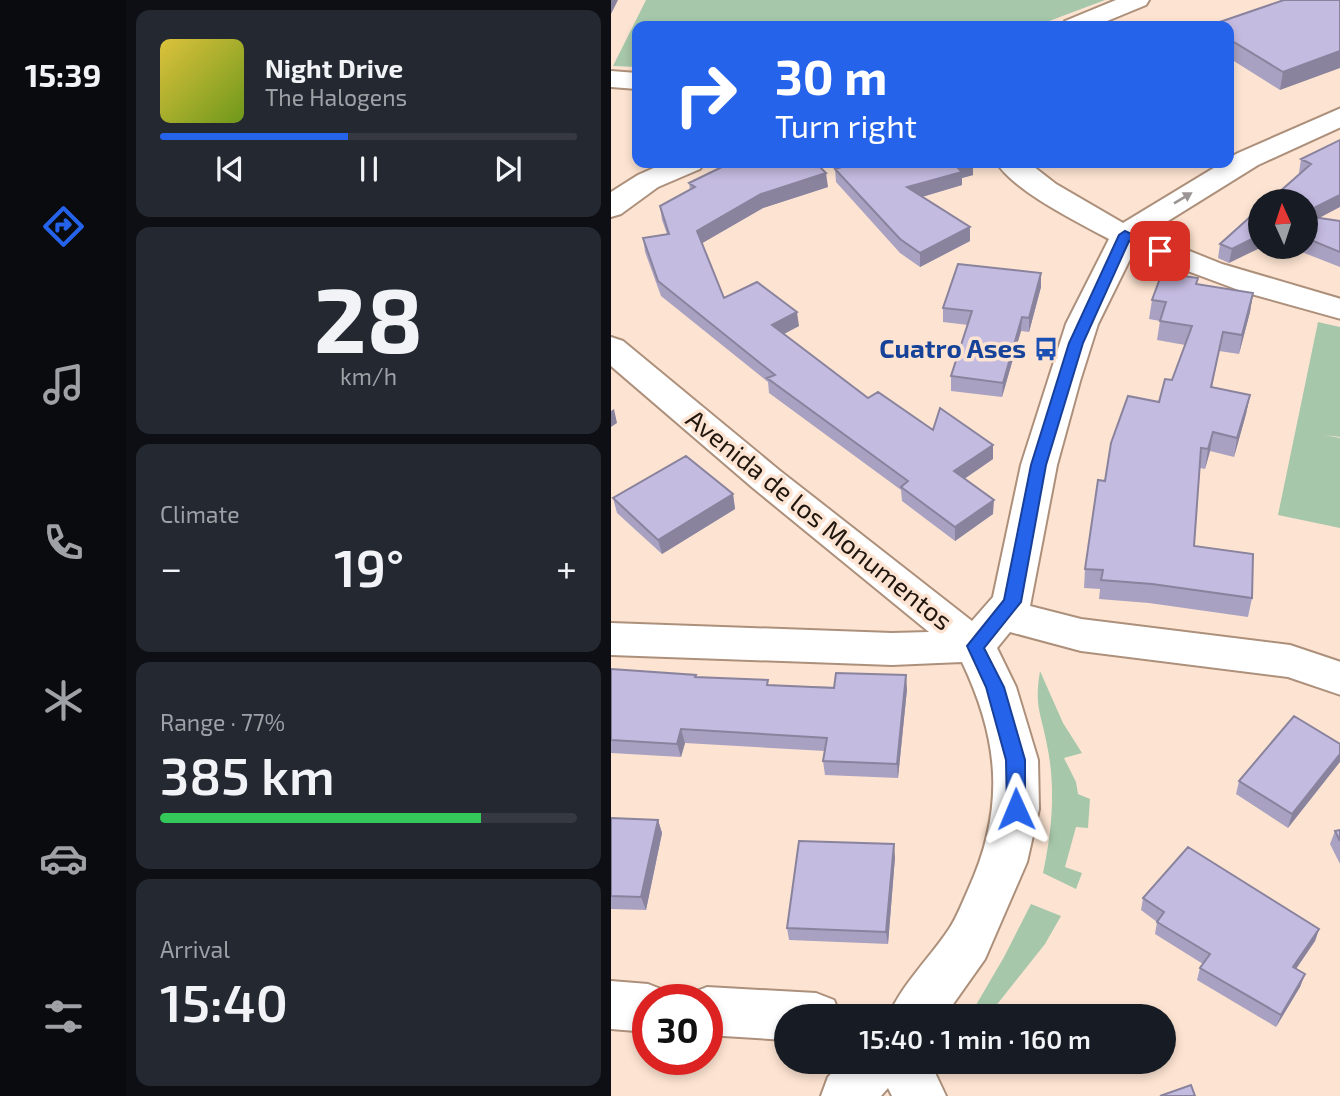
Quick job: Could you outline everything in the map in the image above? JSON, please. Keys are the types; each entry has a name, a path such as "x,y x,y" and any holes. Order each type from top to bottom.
{"street":[{"path":"1086,21 1137,0"},
{"path":"611,79 632,81"},
{"path":"1234,167 1340,116"},
{"path":"611,208 653,178 678,168"},
{"path":"1018,168 1057,197 1125,235 1173,256 1247,282 1340,309"},
{"path":"989,631 1012,602 1039,465 1063,381 1082,324 1125,235 1145,220 1233,168"},
{"name":"Avenida de los Monumentos","path":"611,348 766,479 989,631 995,687 1015,760 1016,809 1004,862 968,943 923,1004"},
{"path":"611,639 892,649 989,631 1081,635 1290,661 1340,679"},
{"path":"611,1006 632,1007"},
{"path":"723,1012 774,1015"},
{"path":"847,1096 866,1074"},
{"path":"908,1074 920,1096"}],"green space":[{"path":"646,0 1105,0 1049,21 636,21"},
{"path":"632,28 632,67 613,66"},
{"path":"1318,322 1340,327 1340,437 1324,435 1340,438 1340,528 1278,515"},
{"path":"1040,671 1063,723 1082,753 1064,758 1076,782 1078,794 1090,799 1088,828 1076,827 1065,867 1082,873 1076,889 1043,873 1051,825 1052,793 1050,761 1038,702"},
{"path":"1031,904 1061,916 1045,944 997,1004 977,1004"}],"building":[{"path":"1284,0 1340,0 1340,51 1283,72 1234,42 1234,21 1223,21"},
{"path":"1340,140 1340,195 1318,206 1318,189 1283,189 1311,164 1301,159"},
{"path":"720,168 821,168 826,173 761,194 697,231 724,298 757,282 797,312 772,325 868,398 878,392 933,430 940,408 993,445 954,471 994,500 955,527 901,487 908,481 767,378 775,375 658,281 643,238 669,234 660,206 695,187 689,183"},
{"path":"958,168 962,172 907,187 970,227 920,253 900,239 835,169"},
{"path":"1318,218 1340,221 1340,252 1318,243"},
{"path":"1248,219 1248,241 1232,249 1220,244"},
{"path":"958,264 1041,273 1029,318 1022,317 1003,383 951,376 972,311 943,308"},
{"path":"1162,273 1198,278 1196,284 1253,293 1242,335 1223,332 1211,387 1250,395 1237,438 1213,432 1208,449 1201,448 1194,546 1253,554 1252,598 1101,580 1103,570 1085,569 1098,480 1105,481 1111,443 1128,396 1159,402 1165,379 1172,380 1192,326 1160,321 1166,302 1152,300"},
{"path":"686,456 733,494 658,540 613,498"},
{"path":"611,669 696,675 695,677 768,680 767,685 834,688 836,673 906,675 897,764 823,761 827,738 681,729 677,744 611,740"},
{"path":"1294,716 1340,744 1340,754 1292,814 1239,781"},
{"path":"611,818 658,820 641,897 611,896"},
{"path":"799,841 894,844 886,932 787,928"},
{"path":"1188,847 1319,929 1293,967 1305,974 1281,1015 1200,968 1210,954 1157,922 1164,912 1143,898"},
{"path":"1191,1085 1195,1096 1160,1096"}],"place":[{"name":"Cuatro Ases","path":"1046,349"}],"route":[{"path":"1016,809 1015,760 995,687 975,646 1012,602 1039,465 1082,324 1125,235 1160,251"}]}
